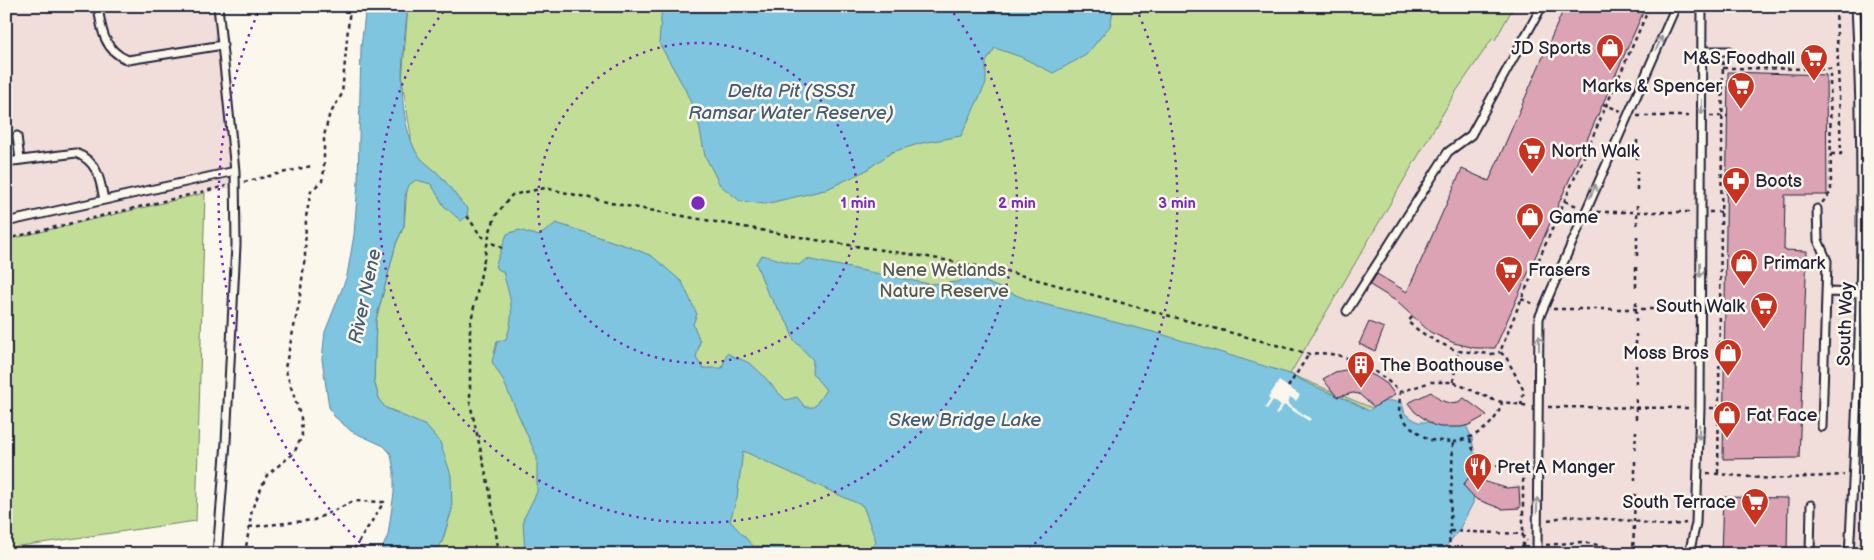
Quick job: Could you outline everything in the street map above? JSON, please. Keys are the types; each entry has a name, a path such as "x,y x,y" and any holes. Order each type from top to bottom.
{"lane":[{"path":"98,6 102,32 107,44 119,57 128,60 223,45"},
{"path":"217,554 233,321 236,245 235,171 218,6"},
{"path":"1347,312 1448,152 1471,135 1542,6"},
{"path":"1537,554 1539,329 1542,308 1676,6"},
{"path":"1686,553 1696,523 1700,408 1702,6"},
{"name":"South Way","path":"1849,554 1861,293 1861,124 1856,6"},
{"path":"1702,51 1730,51"},
{"path":"17,136 20,160"},
{"path":"6,162 63,153 76,153 84,156 96,167 104,200"},
{"path":"6,222 235,171"},
{"path":"1817,209 1818,240 1827,261 1822,428"},
{"path":"1826,292 1861,293"},
{"path":"1810,505 1810,554"}],"path":[{"path":"245,554 252,509 267,475 294,453 302,436 301,418 285,368 299,304 305,256 306,217 311,191 322,181 324,171 324,136 330,116 342,94 350,6"},
{"path":"1500,352 1650,6"},
{"path":"1832,154 1841,154 1836,6"},
{"path":"1718,473 1723,68 1830,69 1831,192 1817,209"},
{"path":"1603,104 1622,111"},
{"path":"1633,116 1728,116"},
{"path":"1637,140 1637,159"},
{"path":"6,239 310,166"},
{"path":"1637,171 1637,190"},
{"path":"499,554 490,492 470,403 470,326 485,255 496,215 512,195 545,188 616,204 816,240 928,256 1009,272 1309,354 1323,352 1367,366 1387,379 1400,392 1399,412 1408,425 1428,440 1453,442 1470,439 1494,421 1500,412 1502,402"},
{"path":"1565,201 1585,210 1637,213 1721,212"},
{"path":"1637,202 1637,225"},
{"path":"467,216 481,236 486,239"},
{"path":"1637,236 1637,256"},
{"path":"492,243 502,248"},
{"path":"1636,267 1636,287"},
{"path":"1636,298 1636,322"},
{"path":"1521,300 1542,308 1720,309"},
{"path":"1412,316 1408,322 1440,344 1458,351 1492,354 1500,352"},
{"path":"1636,334 1636,353"},
{"path":"1453,382 1458,351"},
{"path":"1500,352 1506,358 1524,391 1521,405"},
{"path":"1288,387 1309,354"},
{"path":"1636,365 1636,384"},
{"path":"1400,392 1431,382 1453,382 1502,402 1521,405 1724,408"},
{"path":"1636,396 1636,419"},
{"path":"1635,450 1636,430"},
{"path":"1470,439 1471,447 1480,459 1503,468 1518,471 1523,476 1523,554"},
{"path":"1449,554 1453,442"},
{"path":"1635,462 1635,481"},
{"path":"1707,473 1771,479 1824,474 1854,475"},
{"path":"1632,552 1635,493"},
{"path":"248,527 314,520 354,501 384,502 351,554"},
{"path":"1544,521 1568,516 1634,521 1664,526 1690,522"},
{"path":"1450,531 1522,534"},
{"path":"1522,534 1530,546"},
{"path":"1543,545 1581,542 1632,552 1662,548 1686,553"}],"shaded area":[{"path":"6,6 219,6 231,187 6,240"},
{"path":"1514,6 1868,6 1868,554 1443,554 1445,438 1290,374 1455,93"}],"green space":[{"name":"Nene Wetlands Nature Reserve","path":"408,6 1514,6 1495,40 1492,39 1455,93 1290,374 1445,438 1443,554 435,554 442,542 452,509 399,413 386,408 380,402 374,381 376,320 396,244 404,226 411,136 402,81"},
{"path":"205,193 196,521 6,548 6,240"}],"water":[{"name":"River Nene","path":"366,6 408,6 402,79 405,116 409,133 418,154 441,176 468,209 467,216 461,221 444,206 431,184 416,180 409,185 405,197 404,226 396,244 376,320 374,381 380,401 386,408 426,426 440,442 451,475 452,509 442,542 435,554 380,554 388,535 394,493 394,471 391,454 384,446 351,431 334,416 329,407 322,359 325,332 347,276 354,235 358,183 361,47"},
{"name":"Delta Pit (SSSI Ramsar Water Reserve)","path":"662,6 1114,6 1110,26 1086,55 1053,73 1021,57 995,48 986,62 986,83 961,136 922,143 892,152 865,171 825,190 765,204 740,201 720,185 705,156 698,120 685,89 659,43"},
{"name":"Skew Bridge Lake","path":"556,223 652,256 682,282 697,314 693,324 700,341 696,358 703,368 722,368 727,353 754,366 786,400 797,397 805,407 814,407 826,390 812,373 813,360 794,340 788,324 767,292 756,263 762,255 799,265 806,259 929,284 958,282 969,275 1028,300 1161,334 1290,374 1369,411 1380,403 1388,401 1397,402 1402,403 1405,414 1418,422 1428,422 1438,414 1459,411 1472,438 1476,467 1473,503 1459,530 1440,554 870,554 876,541 863,506 743,451 737,498 730,521 753,546 789,548 817,554 525,554 523,520 537,492 537,457 502,378 492,362 497,342 506,339 511,321 510,298 503,272 495,267 507,234 519,230 539,236"}],"pier":[{"path":"1279,381 1300,395 1296,401 1290,397 1288,404 1311,419 1309,421 1284,405 1277,415 1275,414 1281,406 1273,400 1267,409 1265,408 1270,400 1268,398"}],"building":[{"name":"North Walk","path":"1565,6 1646,6 1495,348 1475,348 1454,343 1430,332 1396,301 1370,285 1377,274 1407,292 1462,169 1489,181"},
{"name":"South Walk","path":"1728,72 1826,75 1827,195 1785,195 1784,250 1807,251 1799,458 1723,459"},
{"path":"1369,322 1384,328 1375,351 1359,344"},
{"name":"The Boathouse","path":"1359,370 1375,376 1387,384 1395,395 1374,407 1359,394 1353,393 1337,397 1323,379 1335,372"},
{"path":"1431,392 1440,400 1449,403 1458,402 1464,398 1487,415 1469,425 1461,427 1433,425 1415,412 1408,403"},
{"path":"1475,470 1486,482 1506,488 1519,487 1520,508 1502,509 1476,499 1463,485"},
{"name":"South Terrace","path":"1723,497 1788,498 1787,554 1721,554"}],"place":[{"name":"JD Sports","path":"1610,72"},
{"name":"M&S Foodhall","path":"1814,82"},
{"name":"Marks & Spencer","path":"1741,110"},
{"name":"North Walk","path":"1532,175"},
{"name":"Boots","path":"1736,205"},
{"name":"Game","path":"1530,241"},
{"name":"Primark","path":"1744,287"},
{"name":"Frasers","path":"1509,294"},
{"name":"South Walk","path":"1764,330"},
{"name":"Moss Bros","path":"1728,377"},
{"name":"The Boathouse","path":"1361,389"},
{"name":"Fat Face","path":"1727,439"},
{"name":"Pret A Manger","path":"1478,491"},
{"name":"South Terrace","path":"1755,526"}]}
